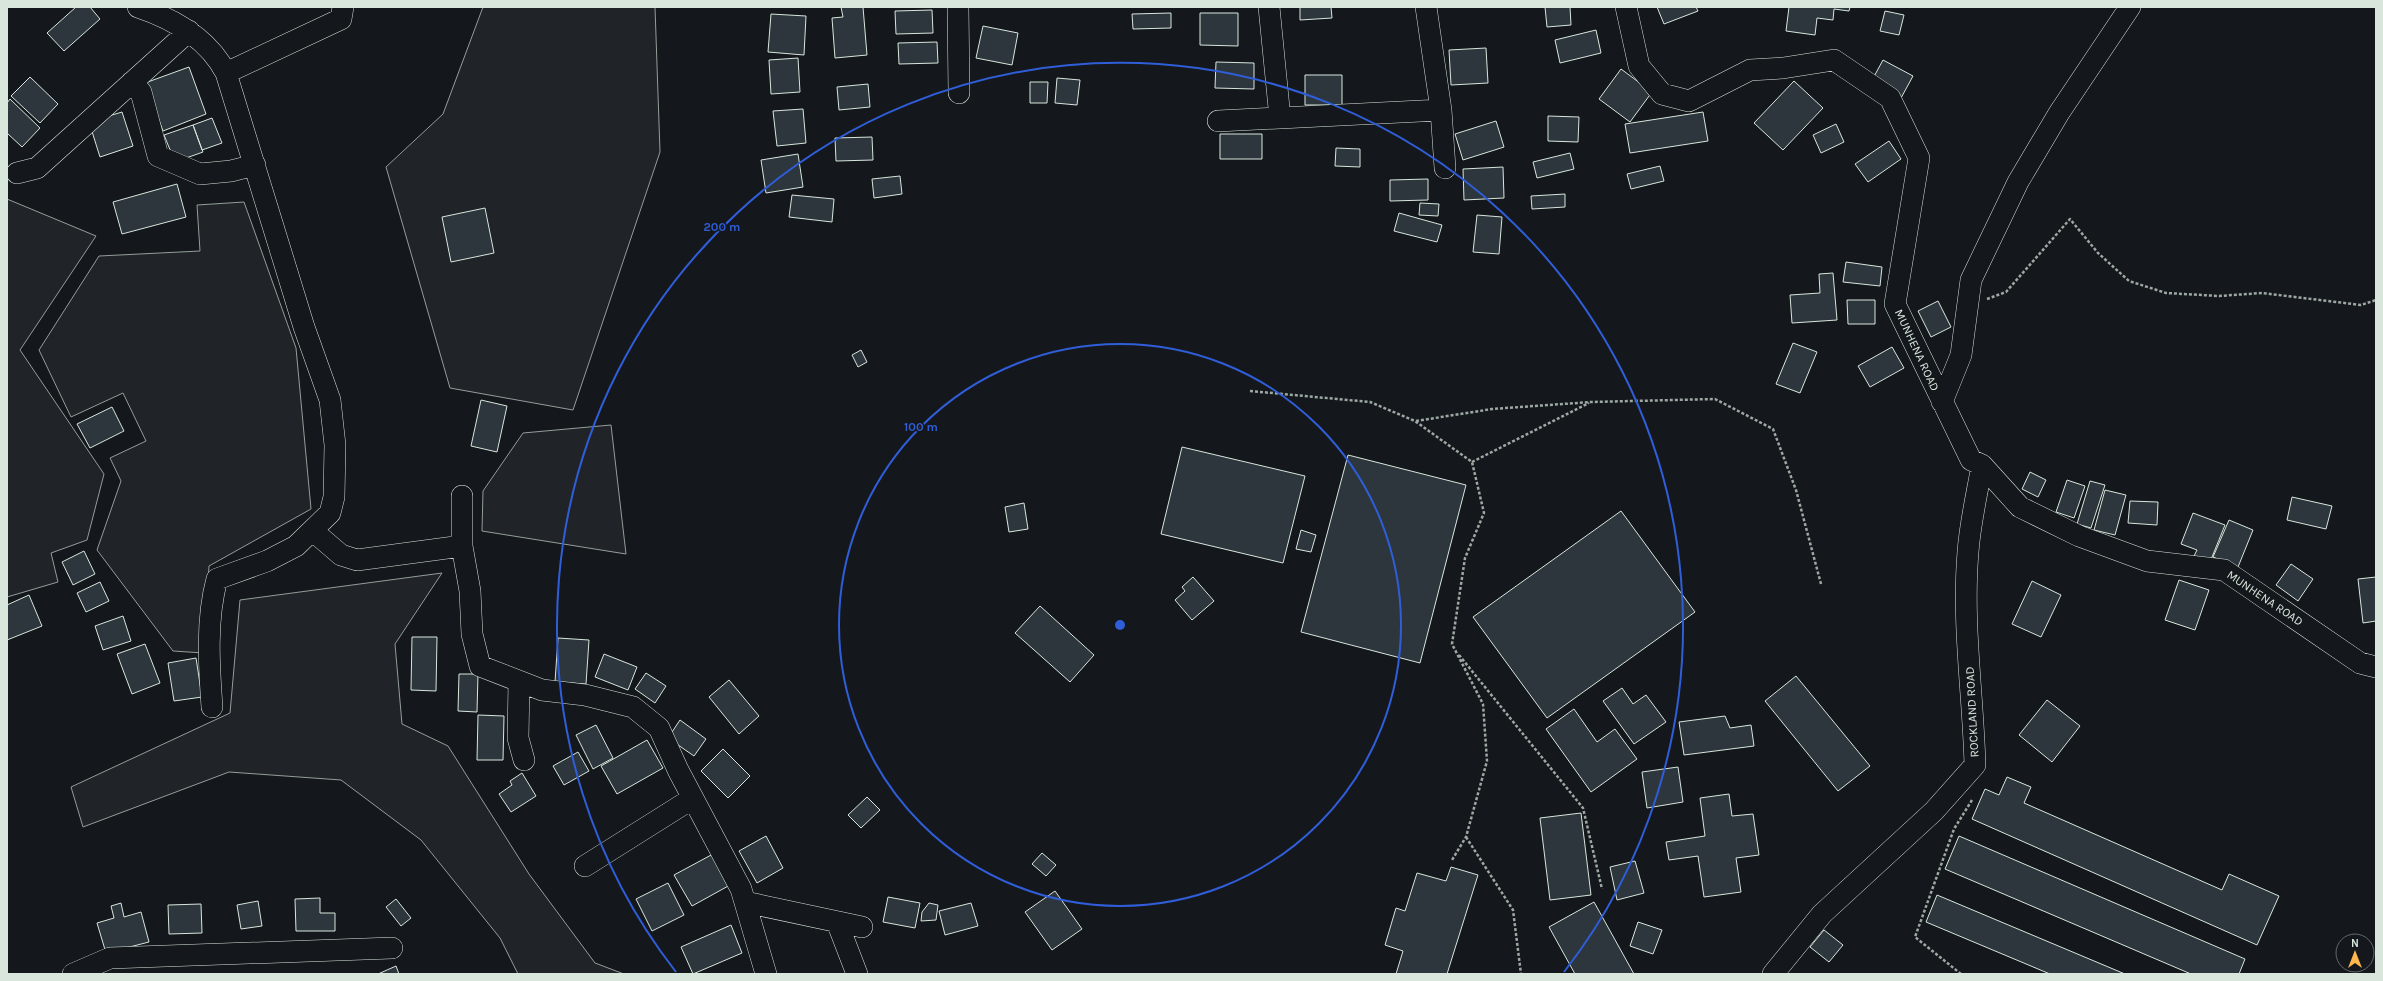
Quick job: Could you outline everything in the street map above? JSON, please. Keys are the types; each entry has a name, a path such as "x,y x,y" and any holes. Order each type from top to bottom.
{"street":[{"path":"138,7 162,15 189,31 217,56 226,73 256,164 304,327 330,400 335,445 334,497 330,514 313,531 290,549 267,561 217,578 211,602 210,676 212,707"},
{"path":"226,73 341,20 343,7"},
{"path":"958,7 959,93"},
{"path":"1269,7 1280,118"},
{"path":"1426,7 1441,110 1445,168"},
{"name":"MUNHENA ROAD","path":"1626,7 1639,66 1662,94 1689,101 1750,70 1783,68 1834,60 1890,98 1919,158 1895,304 1971,460 1982,465 2020,507 2079,536 2147,561 2224,570 2360,662 2376,667"},
{"path":"1942,402 1961,355 1971,280 2018,182 2059,113 2130,7"},
{"path":"17,173 37,168 189,31"},
{"path":"132,82 141,92 158,156 200,174 232,171 256,164"},
{"path":"1218,121 1441,110"},
{"name":"ROCKLAND ROAD","path":"1773,974 1822,914 1934,811 1975,765 1974,706 1966,625 1968,559 1982,465"},
{"path":"462,496 462,546 470,591 472,634 480,666 542,690 585,695 633,707 659,728 692,798 741,889 766,974"},
{"path":"313,531 341,554 357,560 462,546"},
{"path":"519,682 518,738 524,760"},
{"path":"584,866 692,798"},
{"path":"744,902 862,927"},
{"path":"837,922 857,974"},
{"path":"73,974 110,958 392,948"}],"path":[{"path":"1968,306 2006,292 2070,219 2098,253 2129,281 2166,293 2219,296 2262,293 2362,305 2376,300"},
{"path":"1250,391 1370,402 1415,421 1472,462 1484,513 1465,558 1452,644 1483,704 1487,761 1466,838 1452,860"},
{"path":"1415,421 1492,409 1591,402 1715,399 1773,429 1796,490 1821,584"},
{"path":"1472,462 1591,402"},
{"path":"1455,650 1583,808 1602,889"},
{"path":"1961,974 1915,937 1954,829 1974,798"},
{"path":"1466,838 1514,910 1521,974"}],"shaded area":[{"path":"483,7 655,7 660,152 573,410 450,388 386,167 443,114"},
{"path":"7,199 96,236 20,350 104,474 87,540 51,553 58,582 7,597"},
{"path":"244,202 296,348 311,509 209,566 204,653 173,651 97,550 121,481 110,458 146,441 123,393 71,417 39,350 99,256 200,251 197,205"},
{"path":"611,425 626,554 482,531 483,491 523,433"},
{"path":"442,573 395,644 402,724 448,746 529,874 595,963 624,974 518,974 500,938 421,840 341,780 229,772 83,827 71,787 230,713 240,600"}],"building":[{"path":"76,7 90,7 100,19 64,51 47,33"},
{"path":"841,7 863,7 867,55 835,58 832,18 843,17"},
{"path":"1300,7 1331,7 1332,18 1300,20"},
{"path":"1545,7 1570,7 1571,25 1547,27"},
{"path":"1657,7 1696,7 1698,11 1664,24"},
{"path":"1789,7 1850,7 1849,11 1834,9 1833,20 1817,18 1815,35 1786,31"},
{"path":"932,10 933,33 896,34 895,11"},
{"path":"1885,11 1904,15 1899,35 1880,31"},
{"path":"1171,13 1171,28 1133,29 1132,14"},
{"path":"1200,13 1238,13 1238,46 1200,45"},
{"path":"771,14 806,16 804,55 768,52"},
{"path":"983,26 1018,33 1012,65 976,58"},
{"path":"1596,30 1601,53 1560,63 1555,40"},
{"path":"937,42 938,63 899,64 898,43"},
{"path":"1486,48 1488,83 1451,85 1449,50"},
{"path":"798,58 800,92 771,94 769,60"},
{"path":"1883,60 1913,76 1901,98 1871,82"},
{"path":"1216,62 1254,63 1254,89 1215,88"},
{"path":"189,67 206,114 163,131 145,83"},
{"path":"1621,69 1652,92 1630,122 1599,99"},
{"path":"1305,75 1342,75 1342,105 1305,105"},
{"path":"30,77 58,104 40,123 11,96"},
{"path":"1057,78 1080,80 1077,105 1055,103"},
{"path":"1794,81 1823,108 1783,150 1754,123"},
{"path":"1030,82 1048,82 1047,103 1030,103"},
{"path":"868,84 870,107 839,110 837,87"},
{"path":"10,99 40,128 22,147 7,133 7,103"},
{"path":"803,109 806,143 777,146 773,111"},
{"path":"122,112 133,146 100,157 89,122"},
{"path":"1703,112 1708,141 1630,153 1625,124"},
{"path":"1548,116 1579,117 1578,142 1548,141"},
{"path":"212,118 222,143 202,150 193,125"},
{"path":"1496,121 1504,147 1463,160 1455,134"},
{"path":"1836,124 1844,142 1821,153 1813,135"},
{"path":"193,125 203,152 175,162 164,135"},
{"path":"1220,134 1262,134 1262,159 1220,159"},
{"path":"872,137 873,160 836,161 835,138"},
{"path":"1889,141 1901,159 1868,182 1855,164"},
{"path":"1336,148 1360,149 1360,167 1335,166"},
{"path":"1570,153 1574,169 1537,178 1533,162"},
{"path":"798,154 803,187 766,193 761,160"},
{"path":"1660,166 1664,181 1631,189 1627,174"},
{"path":"1503,167 1504,198 1464,200 1463,169"},
{"path":"900,176 902,194 874,198 872,179"},
{"path":"1428,179 1428,200 1390,201 1390,180"},
{"path":"177,184 186,217 122,234 113,202"},
{"path":"1565,194 1565,207 1532,209 1531,196"},
{"path":"792,195 834,199 832,222 789,217"},
{"path":"1420,203 1439,204 1438,216 1419,215"},
{"path":"485,208 494,253 451,262 442,217"},
{"path":"1399,213 1442,225 1437,242 1394,231"},
{"path":"1477,215 1502,217 1499,254 1473,252"},
{"path":"1846,262 1882,267 1880,286 1843,282"},
{"path":"1833,273 1837,320 1792,323 1790,295 1820,293 1819,274"},
{"path":"1847,300 1875,300 1875,324 1848,324"},
{"path":"1938,301 1951,327 1931,337 1918,311"},
{"path":"1793,343 1817,352 1800,393 1776,384"},
{"path":"1892,347 1904,368 1870,387 1858,366"},
{"path":"861,350 867,362 858,367 852,355"},
{"path":"481,400 507,406 497,452 471,446"},
{"path":"112,407 124,431 90,448 77,424"},
{"path":"1182,447 1305,476 1283,563 1161,534"},
{"path":"1348,455 1466,485 1420,663 1301,632"},
{"path":"2030,472 2046,480 2038,497 2022,489"},
{"path":"2067,480 2085,486 2074,518 2056,512"},
{"path":"2090,481 2105,485 2091,528 2077,524"},
{"path":"2105,490 2126,495 2115,535 2094,530"},
{"path":"2292,497 2332,506 2326,529 2287,520"},
{"path":"2130,501 2158,502 2157,525 2128,523"},
{"path":"1024,503 1028,529 1009,532 1005,507"},
{"path":"1621,511 1695,612 1547,718 1473,617"},
{"path":"2193,513 2225,525 2210,562 2194,556 2197,550 2181,544"},
{"path":"2229,520 2253,530 2238,567 2213,557"},
{"path":"1301,530 1316,535 1311,552 1296,549"},
{"path":"84,551 95,574 73,585 62,562"},
{"path":"2291,564 2313,579 2298,601 2276,585"},
{"path":"1193,577 1214,601 1192,620 1175,600 1185,591 1182,587"},
{"path":"2376,577 2376,621 2363,623 2358,579"},
{"path":"2179,580 2209,590 2195,630 2165,620"},
{"path":"2032,581 2061,595 2041,637 2012,624"},
{"path":"100,582 109,601 86,612 77,593"},
{"path":"29,595 42,626 7,640 7,605"},
{"path":"1040,606 1094,655 1070,682 1015,633"},
{"path":"123,616 131,641 103,650 95,626"},
{"path":"412,637 437,637 436,691 411,690"},
{"path":"558,638 589,640 586,684 555,682"},
{"path":"145,644 160,683 132,694 117,654"},
{"path":"604,654 637,667 628,690 595,677"},
{"path":"196,658 202,697 174,701 168,663"},
{"path":"646,673 666,686 655,703 635,689"},
{"path":"459,674 478,674 477,712 458,711"},
{"path":"1796,676 1870,766 1838,791 1765,701"},
{"path":"729,680 759,716 739,734 709,697"},
{"path":"1622,688 1633,704 1646,695 1666,722 1634,744 1603,701"},
{"path":"2047,700 2080,726 2052,762 2019,735"},
{"path":"1574,709 1597,742 1615,729 1637,759 1591,792 1546,729"},
{"path":"478,715 504,716 503,760 477,760"},
{"path":"1725,716 1730,728 1751,725 1754,746 1684,755 1679,722"},
{"path":"680,720 706,739 694,756 668,738"},
{"path":"596,725 613,758 593,769 576,735"},
{"path":"647,740 663,768 617,794 601,766"},
{"path":"723,749 750,776 728,798 701,771"},
{"path":"578,752 589,771 564,785 553,766"},
{"path":"1678,767 1683,802 1647,808 1642,772"},
{"path":"522,773 536,796 511,812 499,794 512,785 510,781"},
{"path":"2007,777 2031,787 2024,803 2222,890 2229,874 2279,896 2257,945 1972,819 1985,789 1999,795"},
{"path":"1729,794 1732,816 1753,814 1759,855 1736,858 1741,892 1704,897 1698,856 1669,860 1666,842 1705,836 1700,798"},
{"path":"867,797 880,810 861,828 848,815"},
{"path":"1581,813 1591,895 1550,900 1540,818"},
{"path":"766,836 783,868 757,883 739,851"},
{"path":"1959,836 2245,959 2239,974 2191,974 1945,869"},
{"path":"1042,853 1056,865 1046,876 1032,864"},
{"path":"713,854 730,885 692,906 674,875"},
{"path":"1635,861 1644,893 1617,900 1610,867"},
{"path":"1451,867 1478,875 1447,974 1396,974 1403,951 1385,945 1396,908 1405,911 1417,873 1446,881"},
{"path":"668,883 684,915 652,931 636,899"},
{"path":"1055,891 1082,929 1052,950 1025,912"},
{"path":"1937,895 2125,974 2050,974 1926,922"},
{"path":"888,897 920,903 915,928 883,922"},
{"path":"320,898 320,913 335,913 335,931 296,931 295,899"},
{"path":"396,899 411,918 401,926 386,907"},
{"path":"258,901 262,926 241,929 237,905"},
{"path":"1594,902 1634,974 1575,974 1549,927"},
{"path":"121,903 124,917 141,912 149,942 106,953 97,923 114,918 111,906"},
{"path":"929,903 938,905 936,920 921,921 922,912"},
{"path":"971,903 978,926 945,935 939,911"},
{"path":"201,904 202,933 169,934 168,905"},
{"path":"1638,922 1662,930 1653,954 1630,946"},
{"path":"731,925 742,953 693,974 681,947"},
{"path":"1824,930 1843,945 1829,962 1810,947"},
{"path":"396,966 399,974 378,974"}]}
